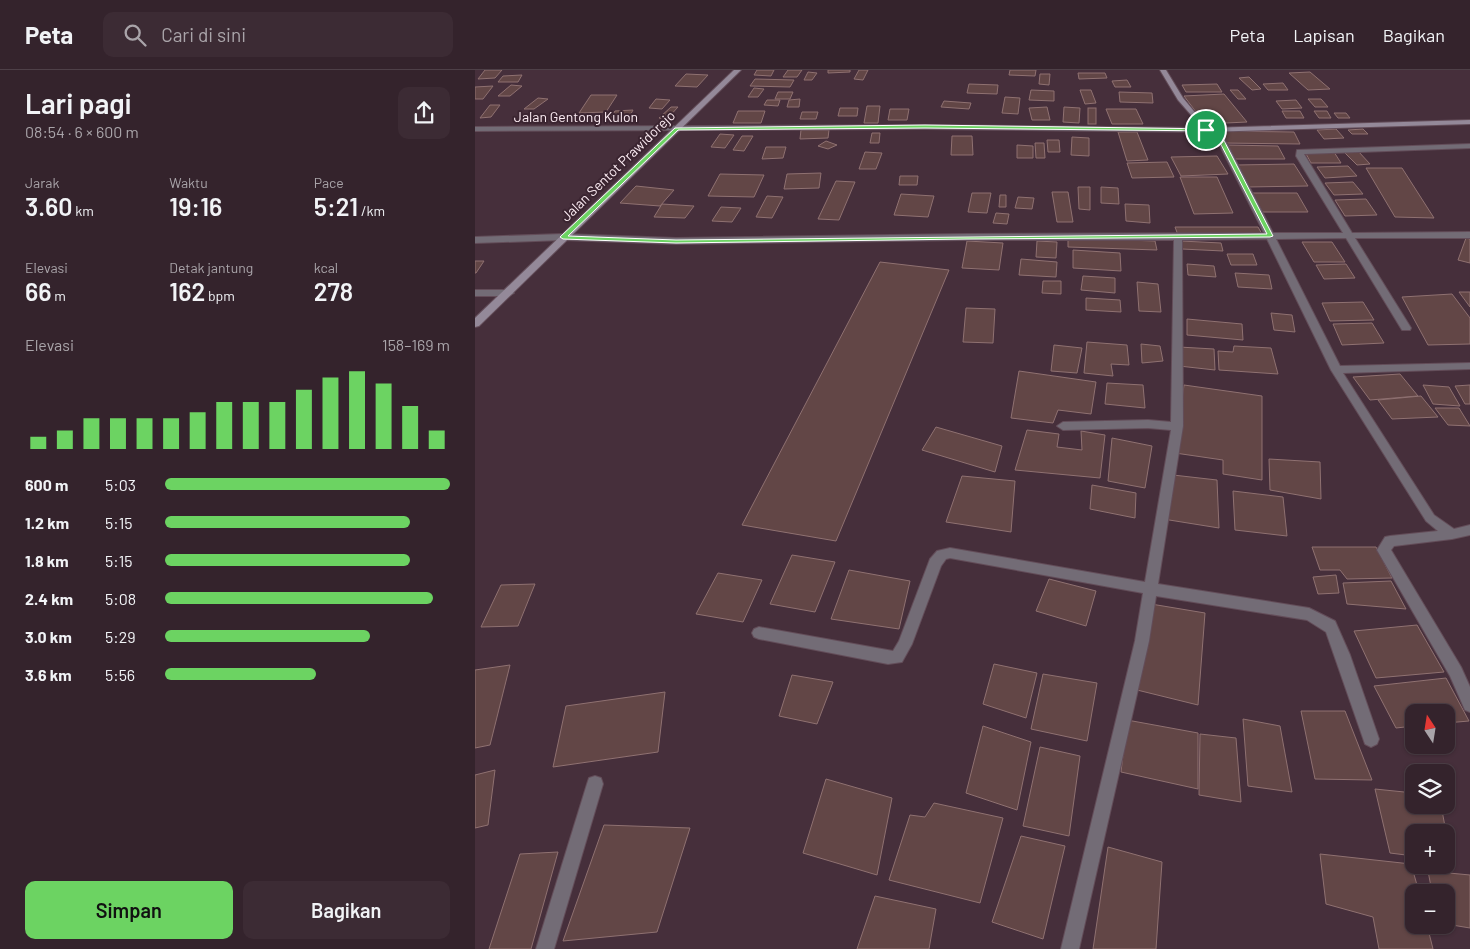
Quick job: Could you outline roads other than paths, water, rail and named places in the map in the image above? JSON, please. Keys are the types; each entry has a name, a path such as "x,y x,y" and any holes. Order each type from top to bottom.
{"main road":[{"name":"Jalan Sentot Prawidorejo","path":"475,324 738,70"},
{"path":"1163,70 1180,99 1206,130 1470,122"}],"street":[{"name":"Jalan Gentong Kulon","path":"475,129 925,127 1206,130"},
{"path":"1216,130 1336,370 1430,518 1452,534"},
{"path":"1406,328 1351,235 1300,156 1300,152 1470,146"},
{"path":"475,240 563,237 676,241 966,237 1470,235"},
{"path":"1070,949 1142,641 1177,426 1178,237"},
{"path":"475,293 509,293"},
{"path":"1336,370 1470,366"},
{"path":"1063,426 1148,424 1177,426"},
{"path":"1470,530 1452,534 1390,540 1384,550 1456,672 1470,705"},
{"path":"759,633 888,658 897,657 905,644 935,563 942,555 950,552 1309,614 1329,624 1343,655 1371,739"},
{"path":"545,949 595,784"}]}
